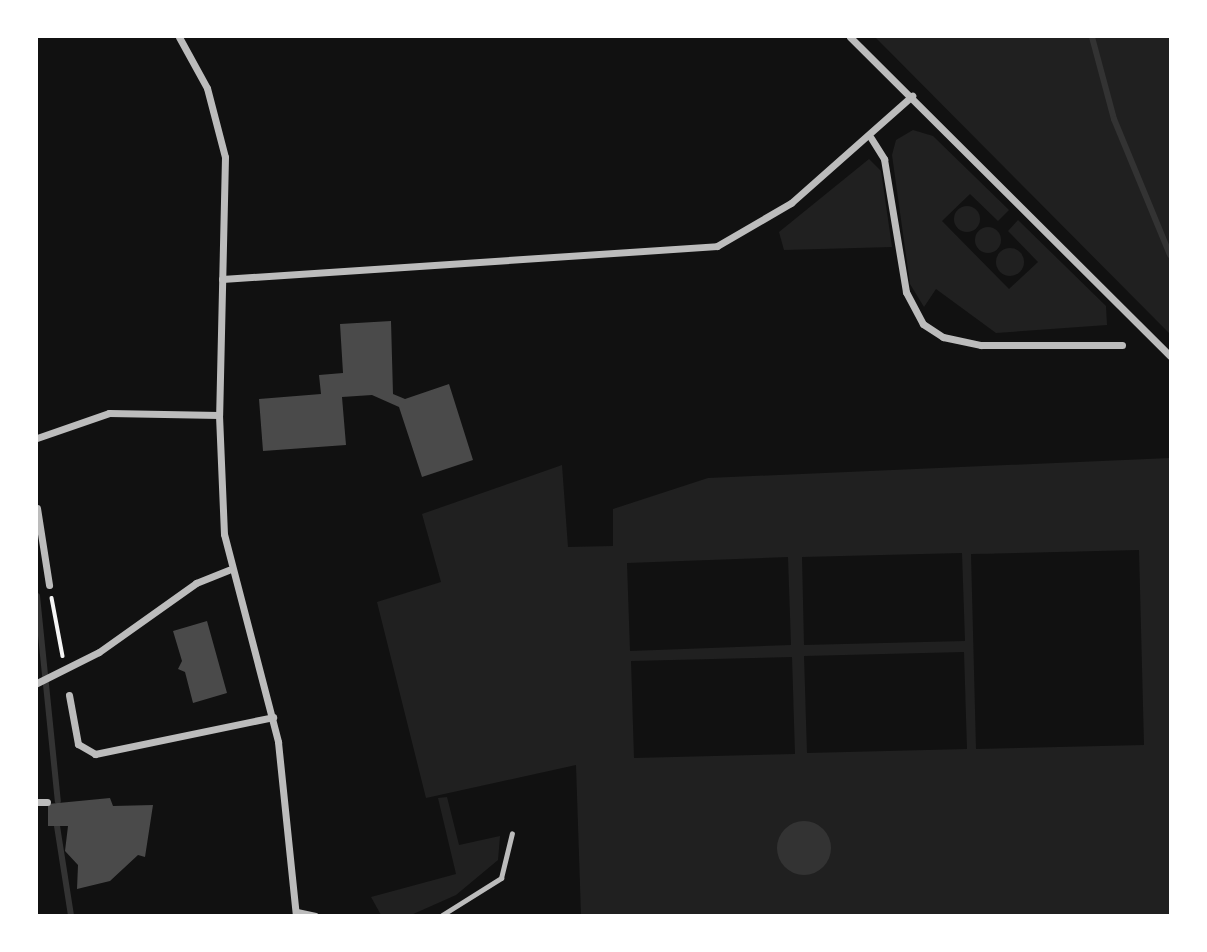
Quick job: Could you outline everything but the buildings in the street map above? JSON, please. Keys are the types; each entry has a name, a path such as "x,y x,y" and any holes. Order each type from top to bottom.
{"street":[{"path":"179,37 207,88 225,157 219,415 229,570 273,717 297,913"},
{"path":"850,37 1170,356"},
{"path":"222,279 717,247 760,225 872,138 912,96"},
{"path":"872,138 884,159 905,292 923,324 943,337 981,345 1122,345"},
{"path":"37,438 109,413 219,415"},
{"path":"37,508 50,584"},
{"path":"39,682 66,668 196,583 229,570"},
{"path":"69,695 78,744 95,754 273,717"},
{"path":"37,802 47,802"}],"lane":[{"path":"442,915 501,878 512,833"},
{"path":"297,913 316,915"}],"path":[{"path":"50,584 66,668"}],"shaded area":[{"path":"875,37 1170,37 1170,334"},
{"path":"913,130 933,136 1009,210 998,221 970,194 942,221 1009,289 1038,262 1008,231 1018,220 1106,306 1107,325 996,333 936,289 924,307 910,284 892,155 896,140"},
{"path":"869,159 881,171 892,247 784,250 779,232"},
{"path":"967,206 976,210 980,219 976,228 967,232 958,228 954,219 958,210"},
{"path":"988,227 997,231 1001,240 997,249 988,253 979,249 975,240 979,231"},
{"path":"1010,248 1020,252 1024,262 1020,272 1010,276 1000,272 996,262 1000,252"},
{"path":"1170,458 1170,915 581,915 576,765 426,798 377,602 441,582 422,514 562,465 568,547 613,546 613,509 708,478","holes":["1139,550 1144,745 976,749 971,554","962,553 965,641 804,645 802,557","788,557 791,645 630,651 627,563","964,652 967,749 807,753 804,656","792,657 795,754 634,758 631,661"]},
{"path":"447,797 459,845 500,836 498,860 456,895 411,915 381,915 371,897 456,874 438,798"},
{"path":"804,821 823,829 831,848 823,867 804,875 785,867 777,848 785,829"}],"waterway":[{"path":"1092,37 1114,119 1170,255"},
{"path":"37,596 58,801"},
{"path":"57,826 71,915"}]}
